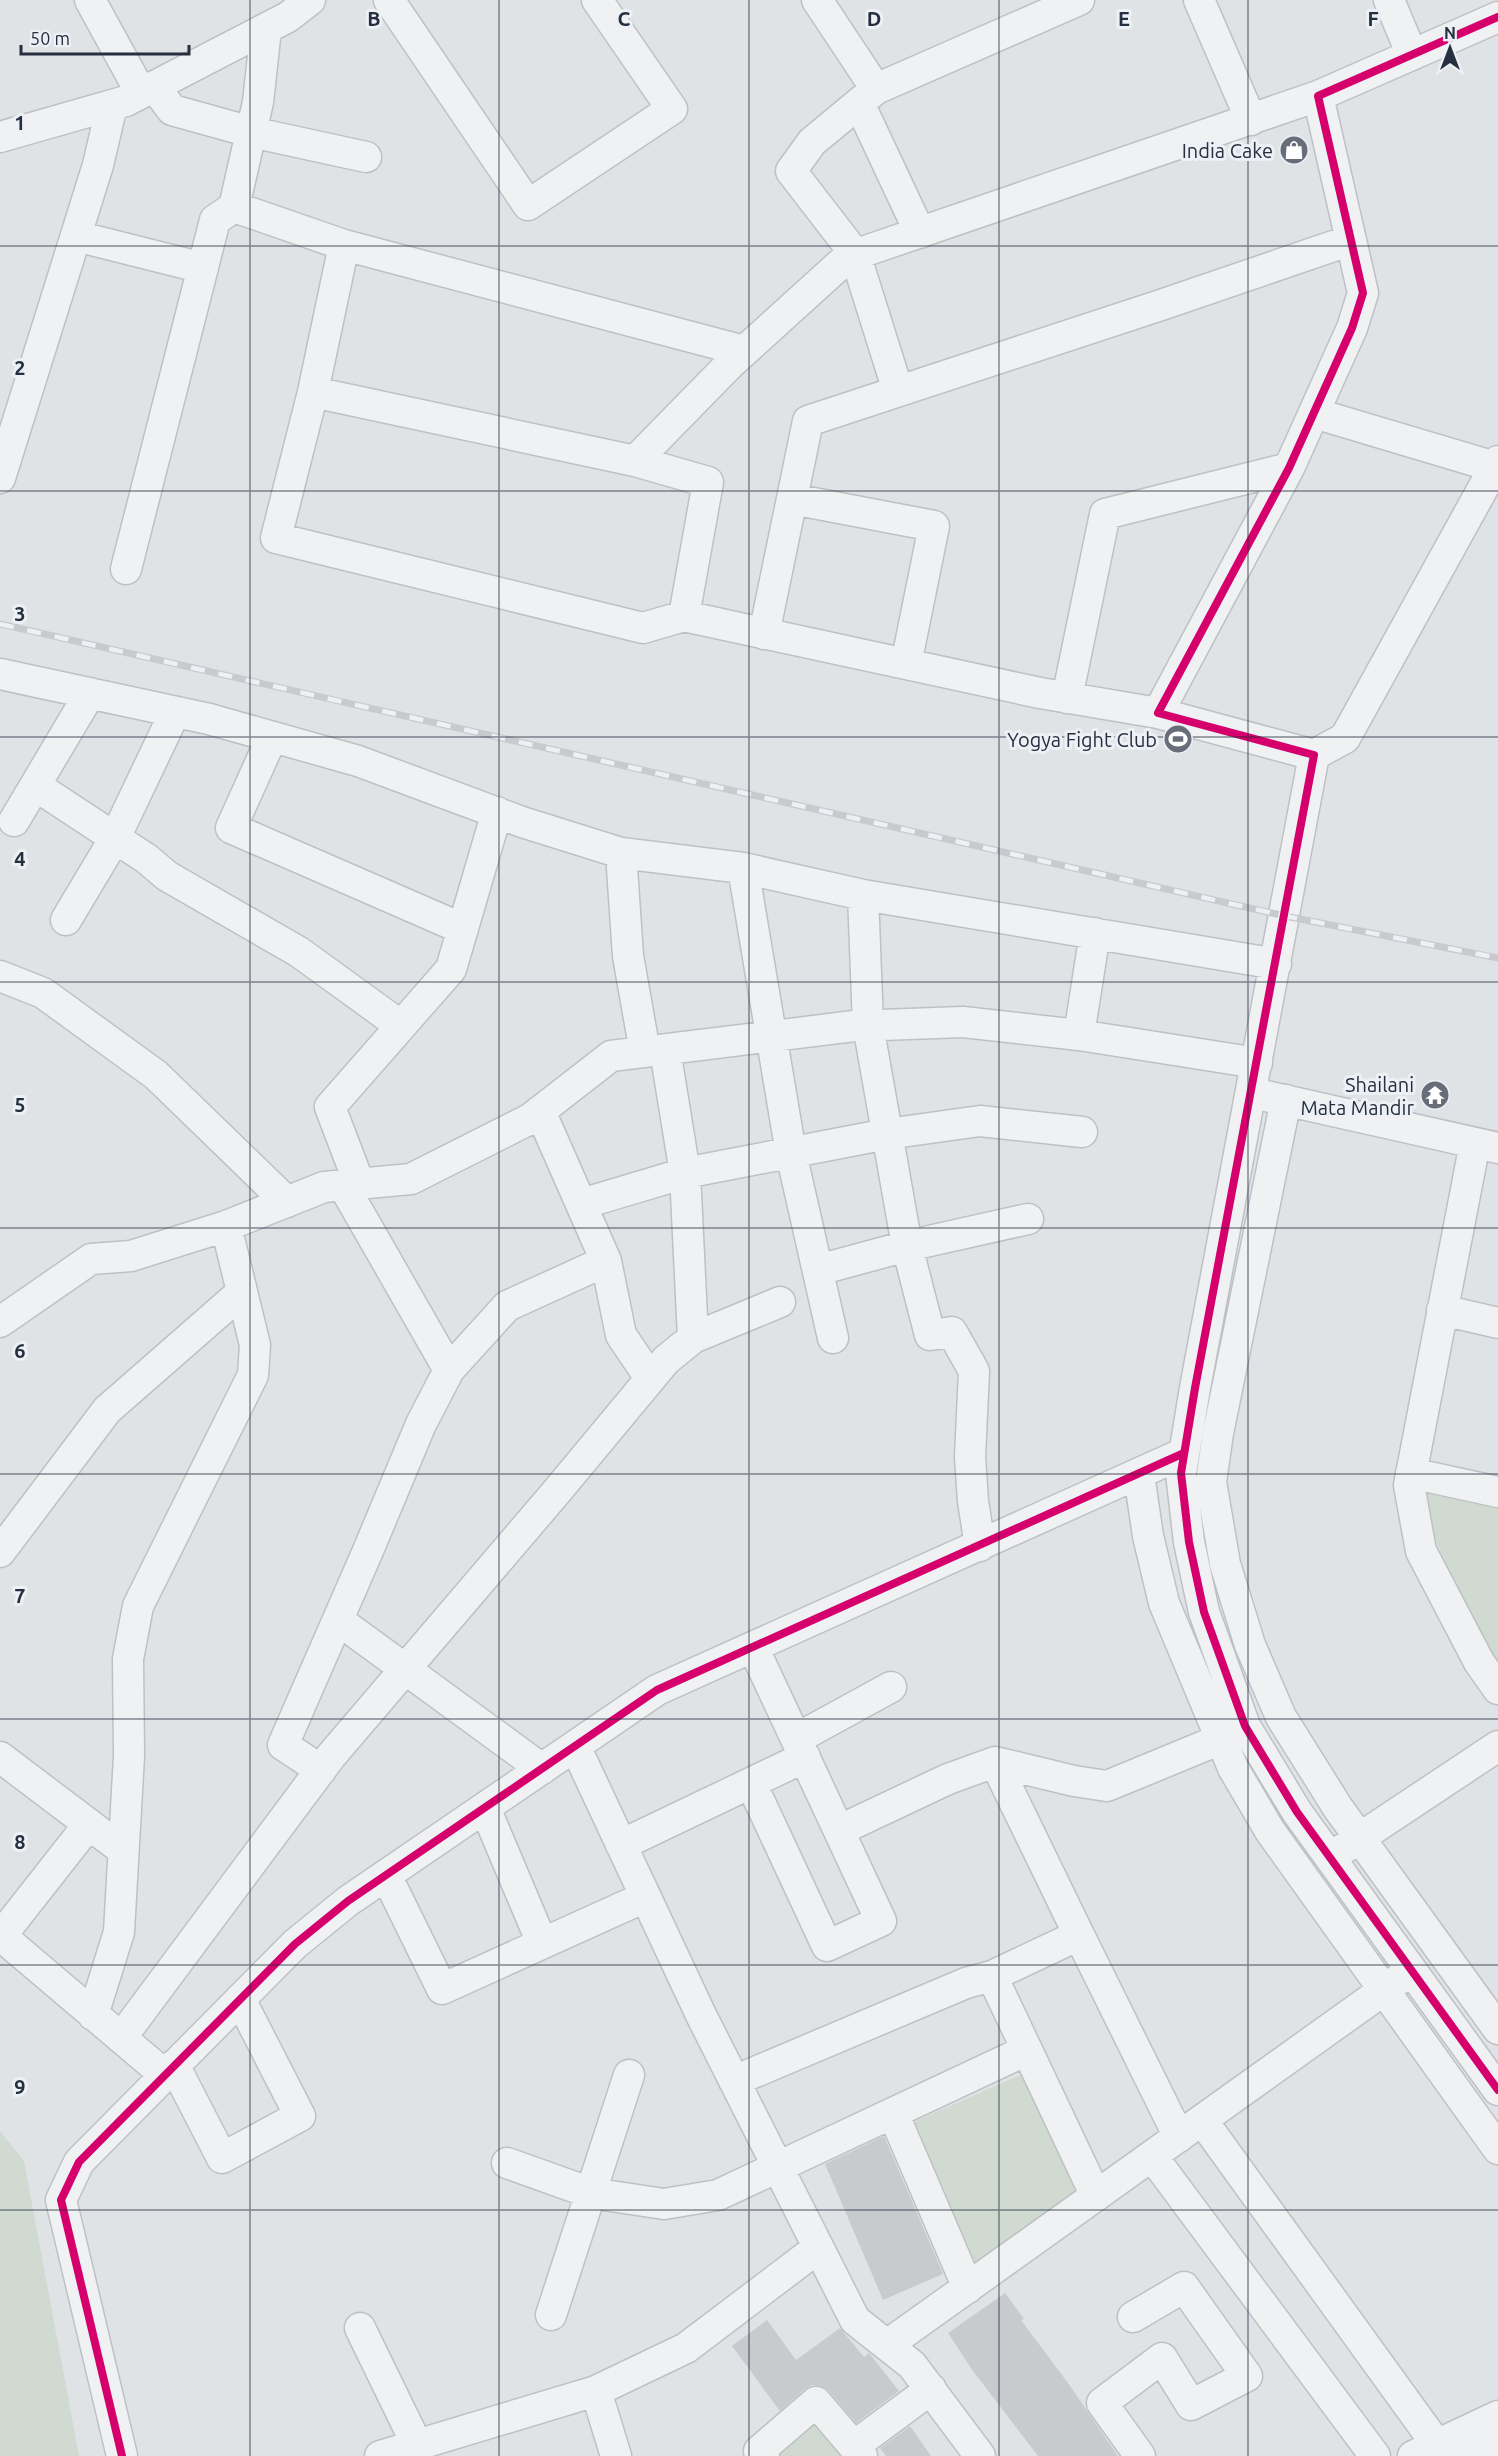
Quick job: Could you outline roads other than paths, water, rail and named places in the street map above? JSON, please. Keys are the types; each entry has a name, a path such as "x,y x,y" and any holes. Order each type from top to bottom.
{"street":[{"path":"90,0 147,90 172,110 251,132 366,157"},
{"path":"0,137 112,105 147,90 288,17 310,0"},
{"path":"389,0 528,205 672,109 597,0"},
{"path":"817,0 868,96 920,233"},
{"path":"898,391 855,254 791,171 812,142 868,96 1079,0"},
{"path":"1199,0 1251,120"},
{"path":"1389,0 1412,55"},
{"path":"635,461 744,351 848,257 1318,96 1498,17"},
{"path":"126,569 215,220 234,207 258,102 266,28"},
{"path":"1158,713 1289,468 1352,328 1364,293 1318,96"},
{"path":"0,478 99,165 112,105"},
{"path":"234,207 344,245 744,351"},
{"path":"76,236 203,268"},
{"path":"764,634 808,421 1352,240"},
{"path":"344,245 313,392 276,538 643,628 684,616 1067,698 1158,713 1314,755 1345,738 1497,465 1314,413"},
{"path":"313,392 635,461 708,482 684,616"},
{"path":"1067,698 1105,514 1289,468"},
{"path":"792,499 934,526 906,664"},
{"path":"0,674 175,712 272,736 358,761 497,812 621,853 743,868 863,895 1276,964"},
{"path":"14,821 90,693"},
{"path":"66,920 115,838 175,712"},
{"path":"272,736 231,828 463,929"},
{"path":"1314,755 1184,1453 1181,1473 1189,1542 1204,1612 1245,1726 1297,1812 1498,2090"},
{"path":"36,786 147,859 167,876 299,952 401,1026"},
{"path":"449,1370 351,1184 330,1107 451,969 497,812"},
{"path":"621,853 628,956 655,1051 685,1173 693,1338"},
{"path":"743,868 791,1152 833,1338"},
{"path":"863,895 868,1025 907,1246 930,1335 952,1332 974,1371 970,1456 973,1501 980,1546"},
{"path":"1079,1035 1095,933"},
{"path":"0,976 43,993 156,1075 264,1177 287,1202"},
{"path":"0,1322 92,1259 131,1256 226,1226 324,1187 411,1179 530,1119 611,1056 868,1025 963,1022 1079,1035 1257,1063"},
{"path":"1251,1092 1486,1145 1442,1310 1409,1485 1421,1551 1479,1662 1498,1689"},
{"path":"1286,1100 1218,1433 1211,1482 1225,1564 1250,1645 1281,1717 1361,1839 1498,2029"},
{"path":"540,1112 606,1262 621,1335 650,1378"},
{"path":"581,1204 685,1173 887,1134 980,1121 1082,1132"},
{"path":"818,1270 907,1246 1028,1219"},
{"path":"93,2015 119,1932 129,1756 128,1659 138,1606 253,1375 255,1345 226,1226"},
{"path":"321,1770 283,1745 421,1424 449,1370 507,1306 606,1262"},
{"path":"0,1552 107,1410 242,1292"},
{"path":"121,2038 321,1770 666,1360 693,1338 780,1302"},
{"path":"1442,1310 1498,1323"},
{"path":"122,2456 61,2200 79,2162 295,1944 348,1901 657,1690 1184,1453"},
{"path":"1411,1473 1498,1492"},
{"path":"1139,1475 1148,1536 1164,1603 1233,1768 1270,1831 1498,2149"},
{"path":"338,1620 542,1769"},
{"path":"751,1783 827,1946 881,1921 753,1647"},
{"path":"621,1845 751,1783 891,1687"},
{"path":"840,1830 948,1779 995,1762 1074,1781 1107,1786 1221,1739"},
{"path":"575,1746 734,2081 855,2320 912,2365 980,2456"},
{"path":"1329,1857 1361,1839 1498,1746"},
{"path":"0,1757 123,1850"},
{"path":"995,1762 1079,1935 1191,2128 1432,2452 1498,2416"},
{"path":"485,1808 542,1943"},
{"path":"89,1824 1,1935 121,2038 170,2070 222,2158 300,2116 240,1999"},
{"path":"386,1875 442,1989 645,1897"},
{"path":"734,2081 966,1983 992,1976 1079,1935"},
{"path":"887,2345 1411,1970"},
{"path":"992,1976 1096,2196"},
{"path":"507,2163 591,2193 664,2204 718,2195 1027,2050"},
{"path":"552,2315 629,2075"},
{"path":"893,2114 968,2288"},
{"path":"1152,2156 1375,2456"},
{"path":"380,2456 596,2391 686,2348 819,2248"},
{"path":"1133,2317 1185,2287 1247,2376 1191,2405 1162,2358 1136,2377 1102,2403 1140,2456"},
{"path":"360,2328 417,2445"},
{"path":"764,2456 759,2451 816,2402 858,2451 931,2390"},
{"path":"596,2391 616,2456"},
{"path":"1466,2456 1498,2440"}],"railway":[{"path":"0,624 1285,916 1498,958"}],"place":[{"name":"India Cake","path":"1294,150"},
{"name":"Yogya Fight Club","path":"1178,739"},
{"name":"Shailani Mata Mandir","path":"1435,1095"}]}
